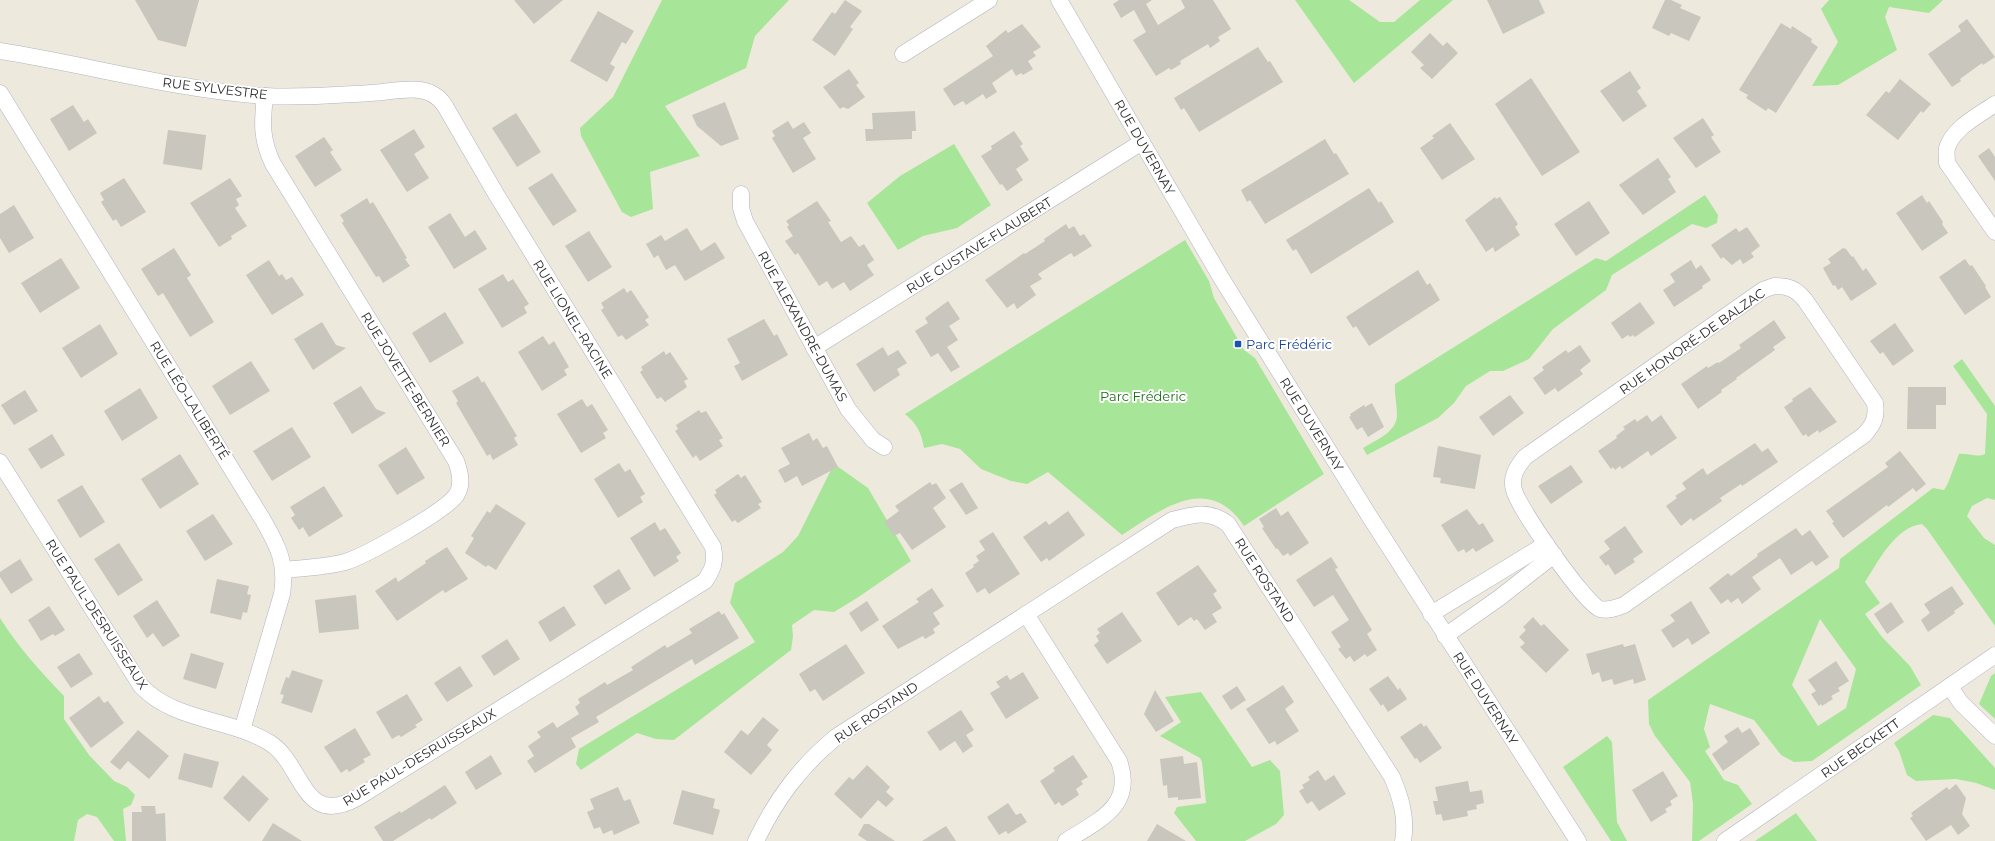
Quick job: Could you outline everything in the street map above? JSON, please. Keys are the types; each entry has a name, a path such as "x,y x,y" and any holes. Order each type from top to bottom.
{"street":[{"path":"903,54 989,0"},
{"name":"RUE DUVERNAY","path":"1059,0 1220,276 1431,614 1578,841"},
{"name":"RUE SYLVESTRE","path":"0,51 178,85 265,96 321,96 416,89 433,92"},
{"name":"RUE LÉO-LALIBERTÉ","path":"0,92 263,520 282,557 284,570 282,594 242,730"},
{"name":"RUE LIONEL-RACINE","path":"433,92 441,98 496,194 713,547 715,558 713,569 705,581"},
{"name":"RUE JOVETTE-BERNIER","path":"265,96 263,136 266,149 273,164 456,461 460,472 458,493 442,509 375,548 345,562 284,570"},
{"path":"1995,104 1957,132 1949,142 1947,150 1947,164 1995,232"},
{"name":"RUE GUSTAVE-FLAUBERT","path":"814,348 1142,142"},
{"name":"RUE ALEXANDRE-DUMAS","path":"741,194 741,208 745,221 848,409 873,440 884,447"},
{"name":"RUE HONORÉ-DE BALZAC","path":"1774,286 1786,286 1797,290 1875,403 1877,414 1873,425 1864,435 1624,605 1612,609 1600,608 1589,601 1550,549 1519,502 1514,490 1513,477 1517,467 1525,457 1763,290 1774,286"},
{"name":"RUE PAUL-DESRUISSEAUX","path":"0,462 141,686 150,695 176,709 242,730 272,744 288,763 309,796 326,806 337,807 346,804 705,581"},
{"name":"RUE ROSTAND","path":"756,841 777,801 798,774 826,745 860,721 1172,520 1201,514 1216,516 1228,524 1392,777 1403,808 1403,841"},
{"path":"1431,614 1550,549"},
{"path":"1445,636 1500,598 1530,572 1550,549"},
{"path":"1026,614 1119,761 1123,773 1123,788 1120,799 1112,810 1066,841"},
{"name":"RUE BECKETT","path":"1725,841 1995,655"},
{"path":"1950,687 1961,703 1995,736"}],"green space":[{"path":"662,0 789,0 755,36 746,68 665,106 700,156 650,172 653,209 631,217 622,212 581,136 580,128 613,97"},
{"path":"1295,0 1349,0 1380,22 1394,22 1420,0 1453,0 1354,83"},
{"path":"1829,0 1943,0 1929,13 1889,7 1885,17 1897,50 1838,85 1812,86 1838,42 1821,9"},
{"path":"954,144 991,205 957,228 923,236 898,250 867,203 900,176"},
{"path":"1705,195 1718,215 1717,223 1706,228 1692,224 1612,275 1606,290 1553,329 1529,359 1503,371 1490,371 1466,386 1454,403 1438,418 1367,455 1363,448 1390,431 1396,421 1395,384 1596,258 1606,261"},
{"name":"Parc Fréderic","path":"1185,240 1209,281 1214,298 1244,350 1255,358 1324,474 1244,526 1230,510 1215,501 1200,499 1184,501 1168,507 1152,515 1122,535 1048,472 1027,484 1011,481 981,469 960,449 942,444 924,448 918,429 913,421 905,414"},
{"path":"1962,359 1995,406 1995,500 1987,498 1972,506 1967,516 1984,538 1995,545 1995,626 1927,529 1922,524 1912,527 1904,532 1888,547 1865,582 1880,603 1865,614 1882,637 1910,666 1921,685 1812,761 1794,762 1781,755 1754,720 1710,704 1704,729 1710,747 1705,751 1724,780 1738,785 1752,804 1699,841 1692,841 1693,804 1690,782 1655,736 1649,724 1648,700 1839,568 1840,559 1933,488 1944,490 1959,454 1979,456 1985,454 1987,414 1953,366","holes":["1820,619 1856,669 1846,708 1818,726 1792,685"]},
{"path":"837,466 868,488 911,561 834,612 814,610 792,625 793,636 791,650 674,740 656,739 637,733 581,770 576,764 579,749 755,642 730,603 735,583 783,552 798,536 832,468"},
{"path":"0,618 14,639 64,696 64,719 89,755 114,781 127,787 135,795 131,805 123,809 126,841 114,841 97,817 87,814 78,820 74,841 0,841"},
{"path":"1995,673 1995,719 1979,704 1991,676"},
{"path":"1201,692 1252,767 1270,760 1280,771 1284,815 1276,824 1245,841 1196,841 1174,813 1177,807 1206,803 1202,762 1200,758 1160,736 1181,722 1165,697"},
{"path":"1933,715 1950,718 1995,768 1995,790 1976,783 1956,779 1916,781 1907,775 1899,751 1894,743"},
{"path":"1607,736 1612,742 1617,822 1627,841 1611,841 1563,767"},
{"path":"1796,813 1817,841 1755,841"}],"building":[{"path":"135,0 199,0 186,47 158,40"},
{"path":"514,0 563,0 534,24"},
{"path":"845,0 862,11 850,27 853,29 835,56 812,40 832,12 835,14"},
{"path":"1119,0 1152,0 1146,4 1158,25 1185,8 1181,0 1213,0 1231,29 1218,37 1220,41 1210,48 1208,44 1180,61 1181,64 1171,70 1169,68 1156,76 1133,40 1146,32 1134,10 1121,18 1113,4"},
{"path":"1487,0 1539,0 1545,13 1503,34"},
{"path":"1665,0 1671,0 1682,5 1680,8 1701,17 1689,41 1671,33 1669,36 1652,28"},
{"path":"598,11 634,31 626,44 622,42 610,64 615,67 607,82 570,61"},
{"path":"1967,19 1995,57 1983,65 1982,63 1960,79 1961,81 1952,87 1928,54 1961,31 1958,26"},
{"path":"1781,23 1791,29 1792,26 1812,39 1811,42 1818,47 1776,113 1768,108 1766,111 1746,98 1748,95 1739,90"},
{"path":"1022,24 1041,47 1033,52 1036,56 1028,61 1033,69 1023,75 1021,73 1016,76 1012,69 992,83 997,92 986,99 983,94 966,105 963,101 954,106 943,89 993,56 986,46 1006,30 1008,33"},
{"path":"1430,33 1443,46 1447,42 1458,53 1432,79 1420,68 1424,65 1411,52"},
{"path":"1258,47 1268,62 1270,61 1283,82 1199,132 1184,108 1181,110 1174,98"},
{"path":"849,69 859,83 856,85 865,97 848,109 843,107 840,109 823,87"},
{"path":"1630,71 1641,88 1637,91 1647,106 1623,122 1600,91"},
{"path":"1531,78 1580,152 1542,176 1495,104"},
{"path":"1900,79 1931,104 1923,113 1921,111 1898,140 1866,115 1886,91 1889,93"},
{"path":"725,102 739,139 721,146 697,126 692,115"},
{"path":"73,105 84,122 88,119 97,133 69,151 50,119"},
{"path":"915,111 916,131 912,131 912,139 866,141 865,129 873,129 872,113"},
{"path":"516,113 541,152 517,167 492,128"},
{"path":"1703,118 1714,135 1711,137 1721,152 1696,168 1673,138"},
{"path":"788,121 793,129 804,122 811,133 803,138 816,159 793,173 772,138 775,136 772,131"},
{"path":"1450,123 1475,159 1442,180 1420,148 1434,138 1432,136"},
{"path":"414,129 425,147 414,154 429,178 407,192 380,150"},
{"path":"168,130 206,135 202,170 163,164"},
{"path":"1014,131 1023,144 1020,146 1029,160 1016,169 1023,180 1007,191 1002,184 1000,185 981,156 992,149 991,146"},
{"path":"324,137 333,150 330,152 342,170 315,187 295,156"},
{"path":"1325,139 1349,174 1265,224 1250,200 1247,202 1241,190"},
{"path":"1989,148 1995,157 1995,181 1978,156"},
{"path":"1658,158 1671,177 1668,179 1676,192 1643,215 1619,185"},
{"path":"552,173 577,211 553,226 528,188"},
{"path":"124,178 146,212 121,227 116,219 113,221 101,202 104,200 100,193"},
{"path":"230,178 242,196 236,199 239,205 235,208 247,226 231,236 232,239 219,247 190,203"},
{"path":"1369,188 1379,203 1381,201 1394,222 1311,274 1296,249 1293,251 1286,240"},
{"path":"1922,195 1927,203 1929,201 1943,222 1942,224 1948,233 1922,251 1896,213"},
{"path":"1495,197 1496,199 1500,197 1518,224 1515,227 1520,235 1495,252 1493,247 1486,252 1465,220"},
{"path":"367,198 370,204 373,202 407,258 405,259 410,266 383,283 379,276 376,277 342,223 344,221 340,215"},
{"path":"817,201 831,221 828,222 841,242 851,236 859,247 864,244 874,260 867,265 874,275 850,291 844,282 832,289 827,281 819,286 798,253 795,255 785,241 793,236 787,227 789,225 786,221"},
{"path":"1589,201 1610,233 1576,256 1554,224"},
{"path":"14,205 34,238 9,253 0,238 0,214"},
{"path":"450,213 465,237 475,230 487,249 454,269 428,227"},
{"path":"1066,224 1069,229 1074,226 1080,236 1084,234 1092,246 1074,257 1071,253 1038,274 1042,279 1030,286 1036,295 1017,309 1014,303 1007,308 985,280 1024,253 1025,254 1045,241 1044,239"},
{"path":"1747,227 1760,246 1751,253 1754,257 1743,264 1740,259 1732,265 1723,257 1721,259 1711,245 1736,228 1739,232"},
{"path":"687,228 701,251 715,242 725,258 685,281 675,265 666,270 658,255 654,258 646,244 661,235 665,241"},
{"path":"589,231 612,267 588,282 565,246"},
{"path":"174,248 191,275 187,278 214,322 190,337 163,293 158,296 141,269"},
{"path":"1843,248 1846,249 1852,257 1853,256 1863,271 1866,268 1877,284 1851,301 1842,287 1838,290 1835,285 1833,286 1823,268 1831,263 1828,259"},
{"path":"61,258 80,288 40,313 21,283"},
{"path":"1965,259 1970,266 1972,265 1986,286 1985,287 1991,297 1965,315 1939,277"},
{"path":"269,260 279,276 282,274 286,280 292,277 304,295 272,315 246,275"},
{"path":"1691,260 1696,269 1701,265 1711,280 1702,286 1703,288 1674,307 1663,290 1675,282 1670,274"},
{"path":"1418,270 1427,285 1430,283 1440,300 1369,346 1356,326 1353,328 1346,317"},
{"path":"503,274 508,282 513,279 529,304 524,307 527,313 502,328 478,289"},
{"path":"624,288 627,293 631,290 649,317 645,320 649,325 626,340 622,335 618,337 601,310 604,308 601,303"},
{"path":"948,301 960,319 949,326 958,340 947,347 960,367 951,372 938,353 931,357 915,331 928,323 925,318"},
{"path":"1640,302 1655,323 1635,337 1633,335 1630,337 1628,335 1622,339 1611,323"},
{"path":"445,312 464,343 430,363 412,333"},
{"path":"764,319 774,336 777,334 788,355 742,381 734,366 740,363 727,339"},
{"path":"1774,320 1786,338 1773,347 1775,350 1736,378 1737,379 1721,390 1722,392 1698,409 1681,384 1707,366 1708,368 1718,362 1719,363 1741,348 1739,345"},
{"path":"322,322 336,345 346,348 313,370 294,339"},
{"path":"1895,323 1914,351 1893,366 1883,352 1880,354 1870,341"},
{"path":"100,324 118,354 81,378 62,348"},
{"path":"543,336 549,345 554,341 569,367 564,370 567,375 542,391 518,352"},
{"path":"1580,345 1591,361 1580,370 1583,374 1558,392 1555,388 1545,395 1533,378 1544,370 1542,367 1566,350 1568,353"},
{"path":"883,347 888,356 898,350 907,363 897,369 900,375 874,392 856,364"},
{"path":"664,351 666,355 670,352 688,379 684,381 687,387 665,402 661,397 657,399 640,372 643,370 641,367"},
{"path":"251,361 270,391 230,415 212,386"},
{"path":"478,376 482,383 484,381 517,436 514,438 518,445 493,460 490,454 487,456 456,403 458,401 452,391"},
{"path":"361,386 376,409 386,413 352,434 333,403"},
{"path":"1810,387 1837,422 1819,433 1818,430 1808,437 1806,434 1803,436 1784,407 1793,401 1792,399"},
{"path":"1908,387 1946,387 1946,405 1936,405 1936,429 1907,429"},
{"path":"140,388 158,418 122,441 104,411"},
{"path":"25,390 38,411 14,425 1,405"},
{"path":"1510,395 1524,413 1493,436 1479,417"},
{"path":"582,399 587,407 592,404 608,430 603,433 606,438 581,453 557,414"},
{"path":"1372,403 1384,427 1368,437 1362,427 1357,430 1349,417 1351,416 1350,414 1364,405 1365,407"},
{"path":"699,410 701,413 706,411 723,438 719,440 723,446 700,461 696,455 693,458 675,431 678,429 676,425"},
{"path":"1647,415 1652,422 1661,415 1677,438 1651,456 1648,451 1622,469 1620,466 1615,470 1613,467 1611,469 1598,451 1617,438 1616,436 1625,429 1623,427 1635,419 1637,422"},
{"path":"292,427 311,457 272,481 253,451"},
{"path":"809,433 813,441 817,438 823,448 827,446 838,467 802,486 797,476 785,483 778,470 790,464 781,448"},
{"path":"52,434 65,455 41,469 28,449"},
{"path":"1755,443 1762,452 1768,448 1778,462 1742,486 1741,484 1720,498 1722,501 1693,521 1691,518 1681,526 1666,506 1677,498 1675,496 1686,489 1682,483 1703,468 1707,475"},
{"path":"1438,446 1481,455 1475,489 1440,483 1441,478 1433,477"},
{"path":"406,447 425,478 397,495 378,465"},
{"path":"1900,451 1926,484 1916,492 1913,488 1888,507 1887,505 1843,538 1832,523 1834,522 1826,511 1888,467 1885,463"},
{"path":"180,454 199,484 160,509 141,479"},
{"path":"619,463 625,472 630,469 645,494 640,497 643,502 618,518 594,479"},
{"path":"1571,465 1583,482 1551,504 1538,486"},
{"path":"738,474 741,478 745,475 762,502 758,504 761,508 738,523 735,520 732,522 714,495 717,493 715,490"},
{"path":"930,482 932,485 936,483 946,498 933,508 946,527 912,550 900,533 894,536 884,522 899,511 895,506"},
{"path":"962,482 978,508 966,515 949,490"},
{"path":"82,485 105,522 80,538 57,500"},
{"path":"324,486 343,516 309,537 303,527 299,530 291,518 295,515 290,507"},
{"path":"496,504 526,523 496,570 488,565 486,567 465,553 474,538 471,536 487,511 490,513"},
{"path":"1276,508 1281,516 1288,511 1309,543 1290,556 1288,553 1283,556 1277,548 1276,549 1262,528 1264,527 1259,519"},
{"path":"1467,509 1479,525 1483,523 1494,541 1476,552 1473,548 1466,553 1464,549 1458,552 1441,525"},
{"path":"1068,511 1085,535 1049,561 1047,558 1041,562 1023,537 1046,521 1049,525"},
{"path":"213,514 233,544 205,561 186,531"},
{"path":"655,522 660,531 665,528 681,553 676,557 679,561 654,577 630,538"},
{"path":"1625,526 1643,552 1633,559 1635,562 1615,575 1608,564 1606,566 1599,557 1610,549 1604,541"},
{"path":"1796,528 1802,536 1810,530 1829,557 1816,566 1812,561 1791,575 1780,558 1752,577 1761,589 1742,604 1738,598 1731,603 1728,599 1721,604 1709,588 1728,573 1731,576 1758,556 1757,554"},
{"path":"993,532 1020,574 989,594 985,588 977,593 965,573 974,567 973,565 979,561 976,556 985,550 979,541"},
{"path":"119,543 143,580 118,596 94,559"},
{"path":"447,547 468,579 445,593 443,590 397,621 375,591 396,577 398,582 426,563 425,561"},
{"path":"1331,557 1338,568 1335,569 1372,630 1367,634 1377,650 1367,657 1365,654 1354,662 1350,656 1346,659 1338,649 1341,647 1331,632 1349,620 1333,595 1314,607 1296,580"},
{"path":"20,559 33,580 11,594 0,577 0,572"},
{"path":"1198,565 1217,591 1213,594 1222,608 1212,614 1217,622 1205,630 1197,619 1194,621 1191,617 1178,626 1156,593"},
{"path":"619,569 631,589 605,605 593,586"},
{"path":"217,579 249,586 247,594 251,595 247,613 243,612 241,620 210,613"},
{"path":"1952,586 1964,604 1954,611 1955,613 1928,632 1921,620 1930,613 1924,604"},
{"path":"932,588 944,606 933,613 940,624 933,629 935,633 925,639 923,636 898,649 882,626 919,602 916,599"},
{"path":"356,595 359,629 319,633 315,600"},
{"path":"157,600 180,636 163,647 153,633 147,638 133,616"},
{"path":"867,601 879,620 861,632 849,613"},
{"path":"1691,601 1710,633 1692,645 1688,638 1673,648 1661,630 1675,621 1670,615"},
{"path":"1891,602 1904,622 1887,634 1874,614"},
{"path":"49,606 65,630 55,636 53,634 41,641 28,620"},
{"path":"564,606 576,625 550,642 538,622"},
{"path":"719,611 722,615 724,613 739,638 695,665 692,659 596,717 599,722 571,738 576,747 535,773 527,761 534,756 528,746 541,737 537,732 553,722 557,728 579,714 575,707 580,703 578,699 605,682 607,685 633,670 631,667 665,645 667,648 692,633 689,629"},
{"path":"1122,612 1142,641 1107,664 1094,645 1099,641 1096,636 1100,633 1097,629"},
{"path":"1533,617 1541,626 1544,624 1569,650 1546,673 1520,647 1525,643 1519,637 1526,630 1523,627"},
{"path":"507,639 520,659 494,676 481,656"},
{"path":"846,644 865,673 823,701 815,689 810,692 799,674"},
{"path":"1623,644 1624,647 1635,644 1646,680 1634,684 1633,679 1614,685 1612,679 1602,682 1599,672 1592,675 1586,654"},
{"path":"79,653 93,674 71,688 57,667"},
{"path":"191,653 224,663 216,689 183,679"},
{"path":"1836,661 1849,681 1838,688 1840,691 1831,696 1833,699 1822,706 1821,704 1819,706 1811,694 1816,691 1808,680"},
{"path":"460,666 473,686 447,702 434,683"},
{"path":"292,670 323,680 312,713 281,703 284,695 280,694 286,677 289,678"},
{"path":"1023,672 1039,698 1006,719 990,693 1000,687 996,682 1007,675 1010,680"},
{"path":"1388,676 1398,690 1400,688 1407,699 1388,712 1383,704 1381,706 1369,689"},
{"path":"1283,685 1294,702 1285,709 1299,731 1277,745 1275,741 1269,744 1246,709"},
{"path":"1237,686 1246,700 1231,710 1222,696"},
{"path":"1155,690 1174,721 1156,732 1144,714"},
{"path":"407,694 423,720 415,725 417,727 401,737 399,735 392,739 376,712"},
{"path":"99,696 104,703 108,701 124,723 91,748 69,718"},
{"path":"961,710 974,730 966,735 973,746 963,753 955,741 940,751 927,732"},
{"path":"763,717 779,730 767,745 772,750 751,775 724,752 741,730 748,735"},
{"path":"1421,723 1424,727 1426,725 1442,748 1420,763 1417,758 1415,759 1400,737"},
{"path":"1738,727 1742,733 1750,728 1760,744 1723,771 1712,754 1728,742 1724,736"},
{"path":"355,728 371,755 363,759 365,762 349,772 347,769 341,773 324,747"},
{"path":"138,730 169,756 149,779 128,761 120,770 110,762"},
{"path":"184,753 219,762 212,788 178,779"},
{"path":"491,755 502,774 476,790 465,772"},
{"path":"1073,755 1088,777 1081,781 1083,784 1076,789 1079,795 1062,806 1059,802 1055,805 1040,781 1055,771 1053,768"},
{"path":"1183,756 1184,764 1197,762 1201,798 1178,800 1178,797 1168,798 1167,785 1163,786 1160,759"},
{"path":"867,765 890,787 886,792 894,799 886,807 878,800 861,819 834,794 849,777 853,780"},
{"path":"1318,770 1325,781 1334,775 1346,794 1319,811 1312,801 1307,804 1299,791 1304,788 1302,785 1310,780 1308,777"},
{"path":"1663,771 1678,796 1670,801 1672,805 1665,809 1667,812 1651,822 1632,790"},
{"path":"243,775 269,799 249,822 223,798"},
{"path":"1468,781 1470,792 1482,790 1484,803 1476,805 1477,809 1467,811 1468,816 1443,821 1441,814 1436,815 1433,801 1438,801 1435,787"},
{"path":"1956,784 1966,798 1962,814 1970,826 1958,835 1951,825 1926,841 1910,818 1913,816 1911,813 1947,787 1949,790"},
{"path":"445,785 457,803 431,820 430,818 393,841 383,841 374,827 400,811 401,813"},
{"path":"618,787 624,801 630,799 640,823 614,835 612,830 603,834 600,827 594,829 587,812 594,809 590,799"},
{"path":"682,790 715,799 713,808 720,810 713,835 673,824"},
{"path":"1008,803 1016,815 1021,813 1027,822 1008,834 1006,831 999,835 987,817"},
{"path":"141,806 155,806 156,814 165,813 166,841 132,841 132,812 142,812"},
{"path":"273,823 302,841 262,841"},
{"path":"864,824 869,824 895,841 867,841 858,835"},
{"path":"1157,824 1186,841 1147,841"},
{"path":"946,826 956,841 922,841"}],"place":[{"name":"Parc Frédéric","path":"1238,344"}]}
